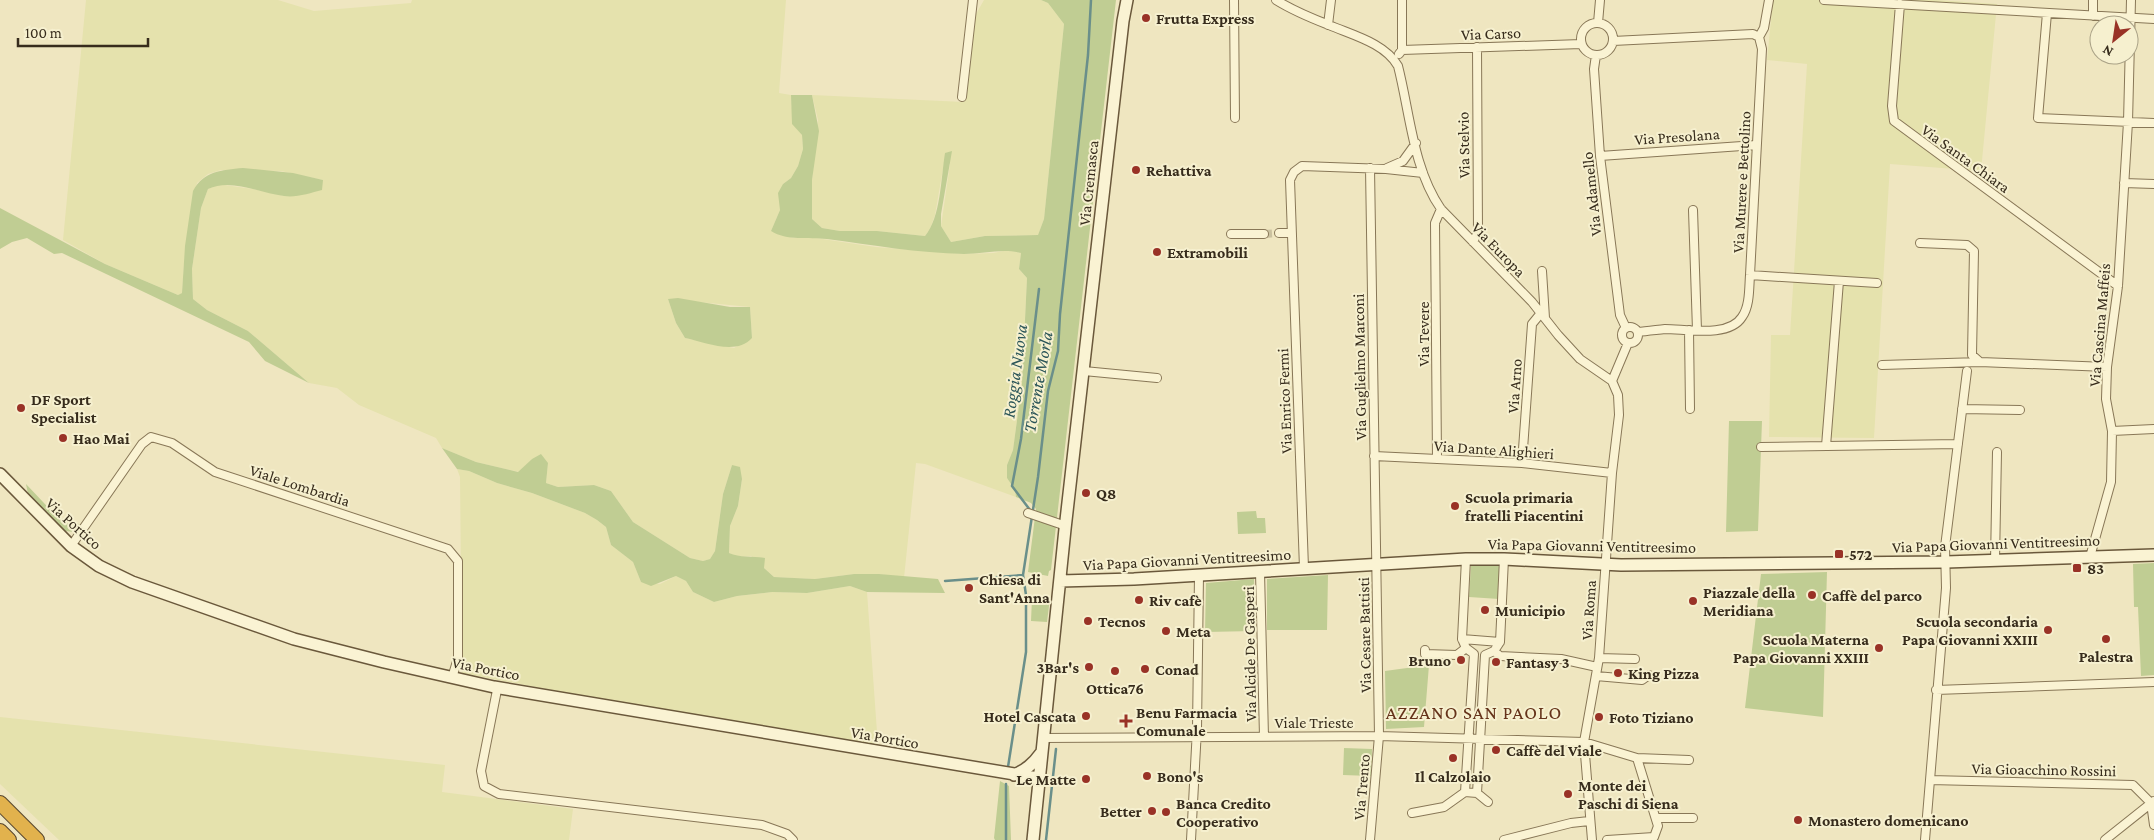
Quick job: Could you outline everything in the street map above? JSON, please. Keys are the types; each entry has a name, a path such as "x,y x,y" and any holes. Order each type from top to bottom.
{"highway":[{"path":"0,803 37,840"},
{"path":"0,831 9,840"}],"main road":[{"name":"Via Cremasca","path":"1033,840 1038,778 1066,526 1127,0"},
{"name":"Via Portico","path":"0,474 71,546 99,566 132,582 294,639 494,687 1038,778"},
{"name":"Via Papa Giovanni Ventitreesimo","path":"1060,581 1072,582 1260,572 1466,559 1504,559 1605,565 1946,562 2154,555"},
{"path":"1013,775 1024,770 1041,753"}],"street":[{"path":"962,98 973,0"},
{"path":"1234,0 1235,118"},
{"path":"1276,0 1328,25 1374,44 1395,60 1402,50 1402,0"},
{"path":"1328,25 1331,0"},
{"path":"1598,23 1600,0"},
{"name":"Via Murere e Bettolino","path":"1626,328 1633,327 1638,332 1718,330 1734,325 1743,317 1748,299 1750,276 1762,49 1759,37 1764,28 1768,0"},
{"path":"1824,0 2089,16"},
{"path":"2093,0 2093,15"},
{"name":"Via Cascina Maffeis","path":"2131,0 2131,15"},
{"name":"Via Santa Chiara","path":"1900,4 1892,106 1894,121 2118,286"},
{"path":"2047,13 2038,118 2154,123"},
{"path":"2139,18 2154,19"},
{"path":"1593,23 1598,23 1608,27 1613,36 1613,41 1609,50 1596,55 1587,52 1580,39 1584,29 1593,23"},
{"path":"1613,41 1753,34 1759,37"},
{"name":"Via Carso","path":"1402,50 1581,44"},
{"name":"Via Stelvio","path":"1473,242 1478,232 1477,47"},
{"name":"Via Adamello","path":"1596,55 1594,69 1600,156 1620,315 1626,328"},
{"name":"Via Europa","path":"1395,60 1398,66 1422,172 1430,194 1441,210 1543,315 1580,359 1612,381"},
{"name":"Via Cascina Maffeis","path":"2090,557 2111,482 2112,432 2106,400 2107,367 2118,286 2130,65"},
{"path":"1386,169 1403,161 1416,143"},
{"name":"Via Presolana","path":"1600,156 1756,145"},
{"name":"Via Enrico Fermi","path":"1304,568 1290,180 1294,172 1302,166 1422,172"},
{"name":"Via Guglielmo Marconi","path":"1370,168 1376,564"},
{"path":"2124,183 2154,184"},
{"name":"Via Tevere","path":"1437,458 1435,223 1441,210"},
{"path":"1690,409 1693,330 1693,210"},
{"path":"1279,233 1292,233"},
{"path":"1231,234 1264,234"},
{"path":"1920,243 1967,245 1974,252 1972,355 1980,362"},
{"path":"1542,271 1543,315"},
{"path":"1750,276 1877,283"},
{"path":"1826,446 1839,281"},
{"name":"Via Arno","path":"1522,463 1532,324 1543,315"},
{"path":"1626,328 1622,333 1623,339 1628,343 1634,342 1638,338 1638,332"},
{"path":"1605,565 1612,473 1619,415 1618,395 1612,381 1628,343"},
{"path":"1882,365 1980,362 2107,367"},
{"path":"1084,371 1157,378"},
{"path":"1925,840 1946,588 1945,547 1967,371"},
{"path":"1962,409 2020,410"},
{"path":"2112,432 2154,429"},
{"name":"Viale Lombardia","path":"71,546 142,444 151,437 172,444 216,472 448,549 458,561 458,658 452,678"},
{"path":"1761,447 1958,444"},
{"path":"1996,561 1997,452"},
{"name":"Via Dante Alighieri","path":"1374,456 1522,463 1612,473"},
{"path":"1028,513 1066,526"},
{"path":"1466,559 1462,639 1466,648 1474,654 1485,655 1494,651 1500,642 1504,559"},
{"name":"Via Cesare Battisti","path":"1376,564 1379,736"},
{"name":"Via Roma","path":"1592,840 1584,742 1596,676 1605,565"},
{"name":"Via Alcide De Gasperi","path":"1260,572 1264,736"},
{"path":"1191,840 1197,737 1199,575"},
{"path":"1462,639 1500,642"},
{"path":"1424,650 1425,654 1457,655 1466,648"},
{"path":"1494,651 1500,656 1561,659 1597,667"},
{"path":"1412,813 1444,807 1454,802 1465,792 1474,654"},
{"path":"1477,793 1485,655"},
{"name":"Via Roma","path":"1598,658 1634,659"},
{"path":"1596,676 1642,680 1650,675"},
{"path":"1936,690 2154,682"},
{"path":"494,687 497,690 481,771 484,786 490,791 499,794 762,825 787,834 793,840"},
{"name":"Viale Trieste","path":"1043,738 1379,736 1584,742 1636,758 1689,760"},
{"name":"Via Trento","path":"1370,840 1379,736"},
{"path":"1608,840 1657,838 1658,826 1656,818 1636,758"},
{"name":"Via Gioacchino Rossini","path":"1930,780 2133,785 2152,802"},
{"path":"1465,792 1477,793 1488,802"},
{"path":"2152,802 2154,825"},
{"path":"2105,840 2152,802"},
{"path":"1656,818 1693,818"},
{"path":"1504,840 1589,821"}],"shaded area":[{"path":"86,0 278,0 314,11 411,3 412,0 786,0 779,93 791,95 793,124 802,135 803,149 798,166 791,178 783,184 780,210 771,231 793,238 816,238 876,247 964,254 993,253 1009,250 1021,253 1019,269 1027,278 1022,383 1013,450 1007,465 1007,478 1015,490 1016,497 925,464 916,463 904,578 879,574 854,574 815,579 774,577 751,556 737,557 729,553 730,526 738,506 742,479 732,465 723,494 715,551 710,559 703,561 690,558 633,522 611,491 594,485 558,487 546,483 548,463 532,459 519,472 476,462 442,448 436,438 359,405 337,388 309,383 248,331 207,310 193,299 192,269 201,208 208,189 218,184 285,196 323,180 281,171 221,170 208,174 197,183 184,263 182,293 178,295 105,264 63,240","holes":["668,299 750,307 752,338 734,348 685,338 676,323"]},
{"path":"984,0 1041,0 1048,3 1064,24 1044,219 1038,235 985,236 951,242 941,226 950,164 944,163 935,215 930,229 925,236 877,231 840,231 822,228 812,219 812,180 818,120 812,95 964,102 976,14"},
{"path":"1773,0 1936,0 1997,4 1981,171 1890,164 1874,438 1769,437 1771,335 1790,335 1807,64 1767,60"},
{"path":"457,469 469,471 497,483 532,493 585,513 597,520 606,527 611,545 633,562 641,582 660,584 676,576 686,581 693,592 714,602 737,596 772,592 807,593 850,586 867,592 878,746 609,701 462,673 460,477"},
{"path":"0,717 445,765 442,792 573,809 569,840 59,840 0,784"}],"green space":[{"path":"1041,0 1116,0 1051,570 1048,576 1028,572 1036,509 1031,503 1016,497 1015,490 1007,478 1007,465 1013,450 1022,383 1027,278 1019,269 1021,253 1007,251 964,254 930,252 827,239 791,237 771,231 780,210 778,193 783,184 791,178 798,166 803,149 802,135 792,124 791,95 812,95 819,131 812,180 812,219 822,228 840,231 877,231 925,236 937,208 945,153 952,151 941,214 941,226 951,242 985,236 1038,235 1044,219 1064,24 1048,3"},
{"path":"243,168 293,173 323,180 322,190 303,195 289,196 226,185 208,189 201,208 192,269 193,299 207,310 248,331 309,383 265,361 249,342 62,253 54,254 27,238 12,242 0,249 0,208 105,264 178,295 182,293 185,246 193,191 197,184 208,175 220,171"},
{"path":"678,298 730,307 750,307 752,338 738,346 729,347 711,345 685,338 676,323 668,299"},
{"path":"1729,421 1762,421 1758,531 1726,532"},
{"path":"442,448 476,462 518,472 532,459 541,454 548,463 546,483 558,487 594,485 611,491 633,522 690,558 703,561 710,559 715,551 723,494 732,465 740,467 742,479 738,506 730,526 729,553 765,558 764,568 774,577 815,579 854,574 879,574 938,579 945,593 867,592 850,586 807,593 772,592 737,596 714,602 693,592 686,581 676,576 651,586 641,582 633,562 611,545 606,527 597,520 585,513 532,493 497,483 469,471 457,469"},
{"path":"26,484 60,520 67,516 80,525 74,532 65,531 28,494"},
{"path":"1256,511 1257,518 1265,518 1266,533 1238,534 1237,512"},
{"path":"2154,563 2154,675 2141,676 2138,607 2134,607 2133,564"},
{"path":"1471,566 1501,566 1499,599 1469,597"},
{"path":"1827,572 1823,717 1745,708 1761,574"},
{"path":"1328,575 1327,630 1267,630 1267,579"},
{"path":"1254,579 1255,631 1205,632 1206,583"},
{"path":"1032,598 1050,598 1047,622 1031,621"},
{"path":"1429,665 1424,727 1386,729 1385,671"},
{"path":"1344,748 1372,749 1371,776 1343,775"},
{"path":"1000,781 1009,786 1011,840 995,840 994,838"}],"waterway":[{"name":"Torrente Morla","path":"1008,767 1026,652 1026,595 1023,575 1038,477 1048,391 1058,351 1060,314 1088,55 1091,0"},
{"name":"Roggia Nuova","path":"1030,510 1012,486 1021,439 1039,289"},
{"path":"945,581 1023,575"},
{"name":"Roggia Nuova","path":"1046,840 1056,749"},
{"name":"Torrente Morla","path":"1006,784 1006,840"}],"tunnel":[{"path":"1264,234 1279,233"}],"place":[{"name":"Frutta Express","path":"1146,18"},
{"name":"Rehattiva","path":"1136,170"},
{"name":"Extramobili","path":"1157,252"},
{"name":"DF Sport Specialist","path":"21,408"},
{"name":"Hao Mai","path":"63,438"},
{"name":"Q8","path":"1086,493"},
{"name":"Scuola primaria fratelli Piacentini","path":"1455,506"},
{"name":"572","path":"1839,554"},
{"name":"83","path":"2077,568"},
{"name":"Chiesa di Sant'Anna","path":"969,588"},
{"name":"Caffè del parco","path":"1812,595"},
{"name":"Riv cafè","path":"1139,600"},
{"name":"Piazzale della Meridiana","path":"1693,601"},
{"name":"Municipio","path":"1485,610"},
{"name":"Tecnos","path":"1088,621"},
{"name":"Scuola secondaria Papa Giovanni XXIII","path":"2048,630"},
{"name":"Meta","path":"1166,631"},
{"name":"Palestra","path":"2106,639"},
{"name":"Scuola Materna Papa Giovanni XXIII","path":"1879,648"},
{"name":"Bruno","path":"1461,660"},
{"name":"Fantasy 3","path":"1496,662"},
{"name":"3Bar's","path":"1089,667"},
{"name":"Conad","path":"1145,669"},
{"name":"Ottica76","path":"1115,671"},
{"name":"King Pizza","path":"1618,673"},
{"name":"Hotel Cascata","path":"1086,716"},
{"name":"Foto Tiziano","path":"1599,717"},
{"name":"Benu Farmacia Comunale","path":"1126,721"},
{"name":"Caffè del Viale","path":"1496,750"},
{"name":"Il Calzolaio","path":"1453,758"},
{"name":"Bono's","path":"1147,776"},
{"name":"Le Matte","path":"1086,779"},
{"name":"Monte dei Paschi di Siena","path":"1568,794"},
{"name":"Better","path":"1152,811"},
{"name":"Banca Credito Cooperativo","path":"1166,812"},
{"name":"Monastero domenicano","path":"1798,820"}],"district":[{"name":"AZZANO SAN PAOLO","path":"1474,712"}]}
